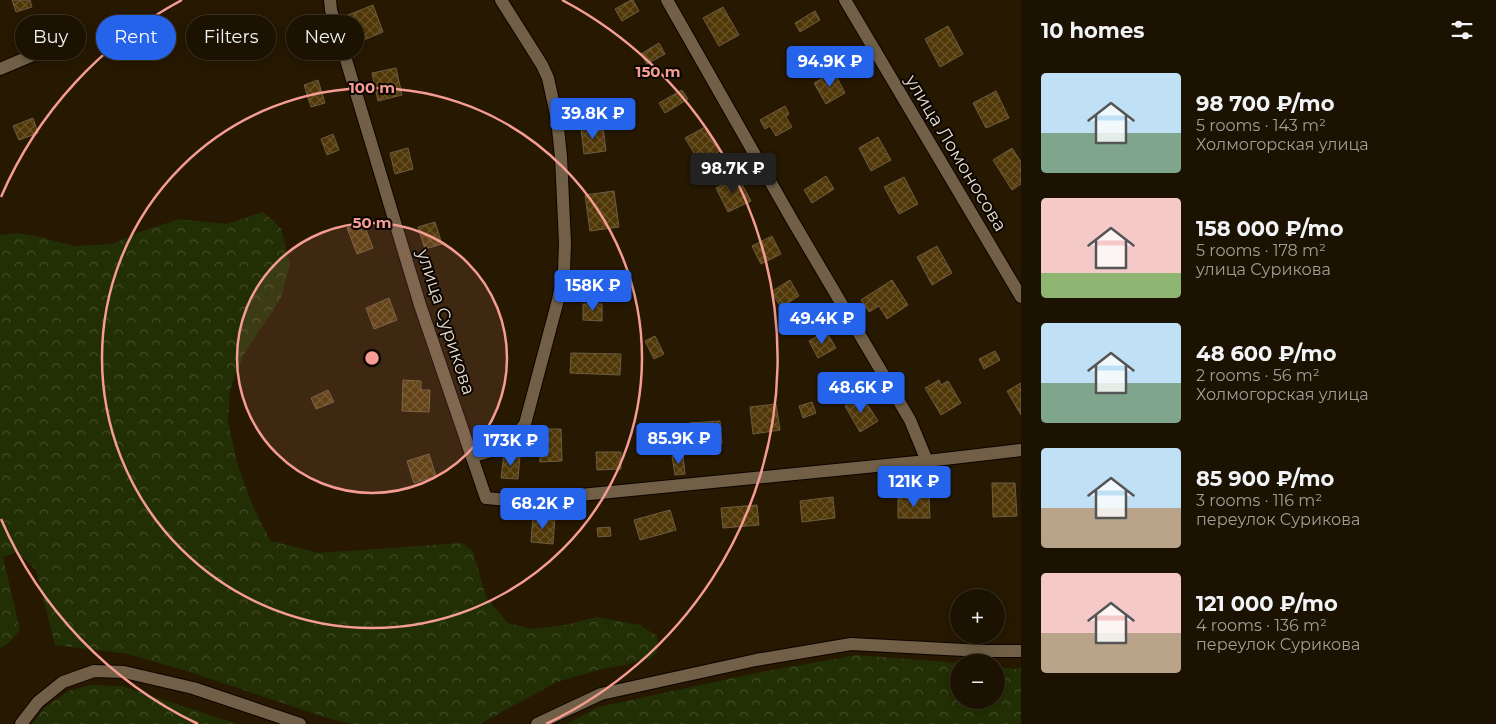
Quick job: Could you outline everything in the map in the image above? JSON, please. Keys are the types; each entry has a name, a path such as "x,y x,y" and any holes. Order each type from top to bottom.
{"street":[{"name":"улица Сурикова","path":"330,0 331,10 420,305 486,498 519,501 927,461"},
{"path":"472,456 497,450 513,440 525,424 558,300 565,257 561,157 557,119 549,85 542,66 501,0"},
{"path":"668,0 796,226 910,420 927,461 1021,450"},
{"name":"улица Ломоносова","path":"845,0 1021,297"},
{"path":"0,69 21,60"},
{"path":"538,724 601,694 756,660 851,644 983,651 1021,651"},
{"path":"20,724 38,702 64,682 94,671 124,672 192,688 300,724"}],"green space":[{"path":"263,212 281,228 290,264 281,298 244,354 230,390 228,421 237,463 247,491 271,541 319,553 462,543 473,551 486,597 508,623 533,629 565,625 597,617 640,625 657,636 658,651 650,659 602,669 557,682 480,724 351,724 330,719 190,672 128,654 55,645 36,570 17,552 3,557 20,630 9,643 0,648 0,235 16,233 74,246 113,244 136,233 180,219 227,224"},
{"path":"857,655 950,662 950,709 1005,709 1005,668 1021,668 1021,724 567,724 598,707 761,672"},
{"path":"91,685 122,686 237,724 32,724 45,707 69,691"}],"building":[{"path":"12,0 30,0 32,7 16,12"},
{"path":"633,0 639,11 622,21 615,9"},
{"path":"373,5 383,32 364,40 364,15 348,15"},
{"path":"723,7 739,35 719,46 703,18"},
{"path":"815,11 820,20 800,32 795,23"},
{"path":"948,26 963,54 940,67 925,39"},
{"path":"659,43 665,54 647,64 641,54"},
{"path":"396,68 402,95 378,101 372,73"},
{"path":"834,72 845,93 826,104 814,83"},
{"path":"318,80 325,103 311,107 304,85"},
{"path":"682,90 688,99 665,113 659,103"},
{"path":"996,91 1009,118 986,128 973,103"},
{"path":"785,106 789,114 786,117 792,127 776,136 770,126 765,129 760,120"},
{"path":"33,118 38,133 19,140 13,126"},
{"path":"603,127 606,151 584,154 581,129"},
{"path":"705,127 720,151 700,163 685,138"},
{"path":"333,134 339,150 327,155 321,139"},
{"path":"878,137 891,160 871,171 859,148"},
{"path":"408,148 413,169 395,174 390,153"},
{"path":"1012,148 1021,162 1021,184 1012,190 993,160"},
{"path":"826,176 834,189 812,203 804,190"},
{"path":"738,177 751,201 728,212 716,188"},
{"path":"904,177 918,204 899,214 884,187"},
{"path":"614,191 619,227 590,231 585,195"},
{"path":"363,222 373,248 357,254 347,228"},
{"path":"435,222 442,244 425,249 418,227"},
{"path":"772,236 781,254 761,264 752,246"},
{"path":"937,246 952,273 932,285 917,257"},
{"path":"790,280 799,296 781,307 771,292"},
{"path":"892,280 908,305 887,319 879,306 869,312 861,300"},
{"path":"389,298 397,320 374,329 366,308"},
{"path":"583,304 602,304 602,321 583,320"},
{"path":"826,331 836,348 818,358 809,341"},
{"path":"655,336 664,354 654,359 645,341"},
{"path":"995,351 1000,360 984,369 979,359"},
{"path":"571,353 621,354 620,375 570,373"},
{"path":"403,380 421,381 421,390 430,390 429,412 402,411"},
{"path":"939,380 941,385 948,381 961,403 941,415 925,388"},
{"path":"1021,383 1021,415 1007,391"},
{"path":"328,390 334,402 316,409 311,398"},
{"path":"862,396 878,421 860,432 845,406"},
{"path":"812,402 816,413 803,418 799,406"},
{"path":"776,404 780,430 753,434 750,407"},
{"path":"720,421 722,443 691,446 689,423"},
{"path":"539,429 561,429 562,461 540,462"},
{"path":"596,452 621,452 621,469 597,470"},
{"path":"429,454 436,476 414,483 407,461"},
{"path":"504,454 520,456 518,479 501,478"},
{"path":"683,455 685,474 675,475 672,456"},
{"path":"992,483 1015,483 1017,516 993,517"},
{"path":"833,497 835,518 802,522 800,501"},
{"path":"929,497 930,518 898,518 898,498"},
{"path":"757,505 759,525 723,528 721,508"},
{"path":"670,510 676,530 640,540 634,520"},
{"path":"533,515 555,517 553,544 531,542"},
{"path":"610,527 611,536 598,537 597,528"}]}
